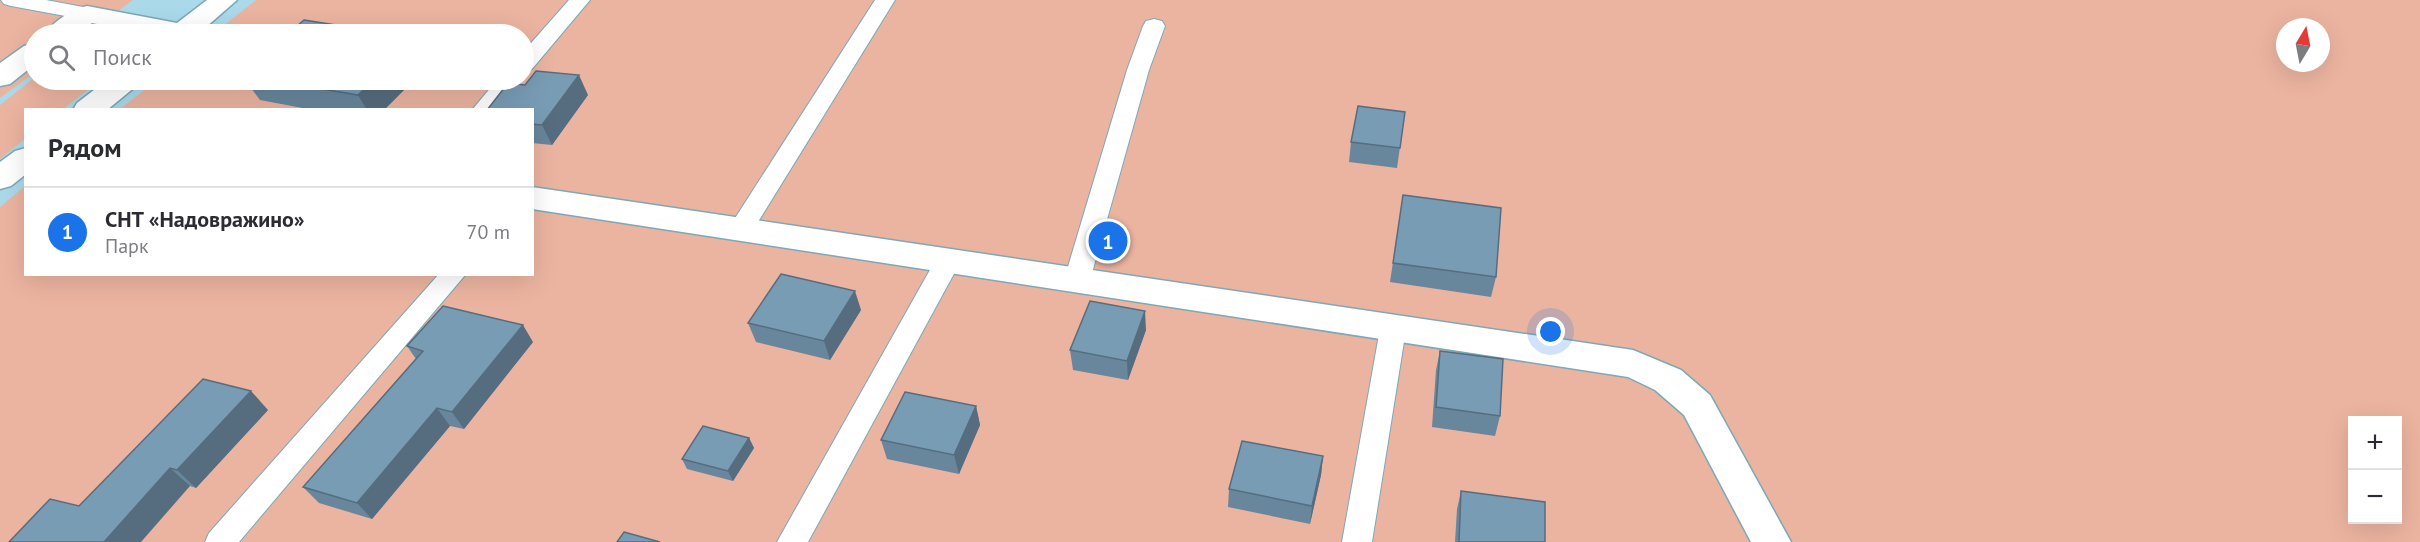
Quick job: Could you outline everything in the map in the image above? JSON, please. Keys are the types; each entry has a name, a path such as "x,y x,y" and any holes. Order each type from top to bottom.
{"street":[{"path":"194,24 224,0"},
{"path":"73,24 87,14 134,24"},
{"path":"0,77 24,59"},
{"path":"90,108 112,90"},
{"path":"0,178 24,160"},
{"path":"534,198 949,259 1393,329 1633,364 1668,380 1697,405 1772,542"}],"lane":[{"path":"11,0 87,14"},
{"path":"534,53 580,0"},
{"path":"741,229 885,0"},
{"path":"1077,280 1138,70 1154,26"},
{"path":"485,108 500,90"},
{"path":"792,542 949,259"},
{"path":"220,542 452,276"},
{"path":"1356,542 1393,329"}],"shaded area":[{"path":"0,0 133,0 101,24 24,24 24,80 0,98"},
{"path":"256,0 2420,0 2420,542 0,542 0,207 24,187 24,276 534,276 534,108 121,108 144,90 534,90 534,24 226,24"},
{"path":"24,86 24,90 88,90 64,108 24,108 24,140 0,159 0,105"}],"building":[{"path":"304,20 329,24 299,24"},
{"path":"536,71 579,75 542,125 534,124 534,108 489,108 503,90 534,90"},
{"path":"328,90 363,90 358,95"},
{"path":"1358,106 1405,112 1400,148 1351,142"},
{"path":"1403,195 1501,208 1496,277 1393,263"},
{"path":"781,274 855,291 824,341 748,323"},
{"path":"1090,301 1145,311 1127,361 1070,350"},
{"path":"443,306 523,325 452,412 437,408 357,503 303,487 423,351 407,346"},
{"path":"1440,351 1503,359 1500,416 1436,407"},
{"path":"203,379 251,391 177,470 170,468 104,542 9,542 50,499 79,506"},
{"path":"905,392 976,406 954,455 881,440"},
{"path":"703,426 749,438 728,471 682,459"},
{"path":"1242,441 1323,456 1312,506 1229,489"},
{"path":"1461,491 1545,502 1545,542 1459,542"},
{"path":"624,532 660,542 617,542"}],"place":[{"name":"СНТ «Надовражино»","path":"1108,241"}]}
